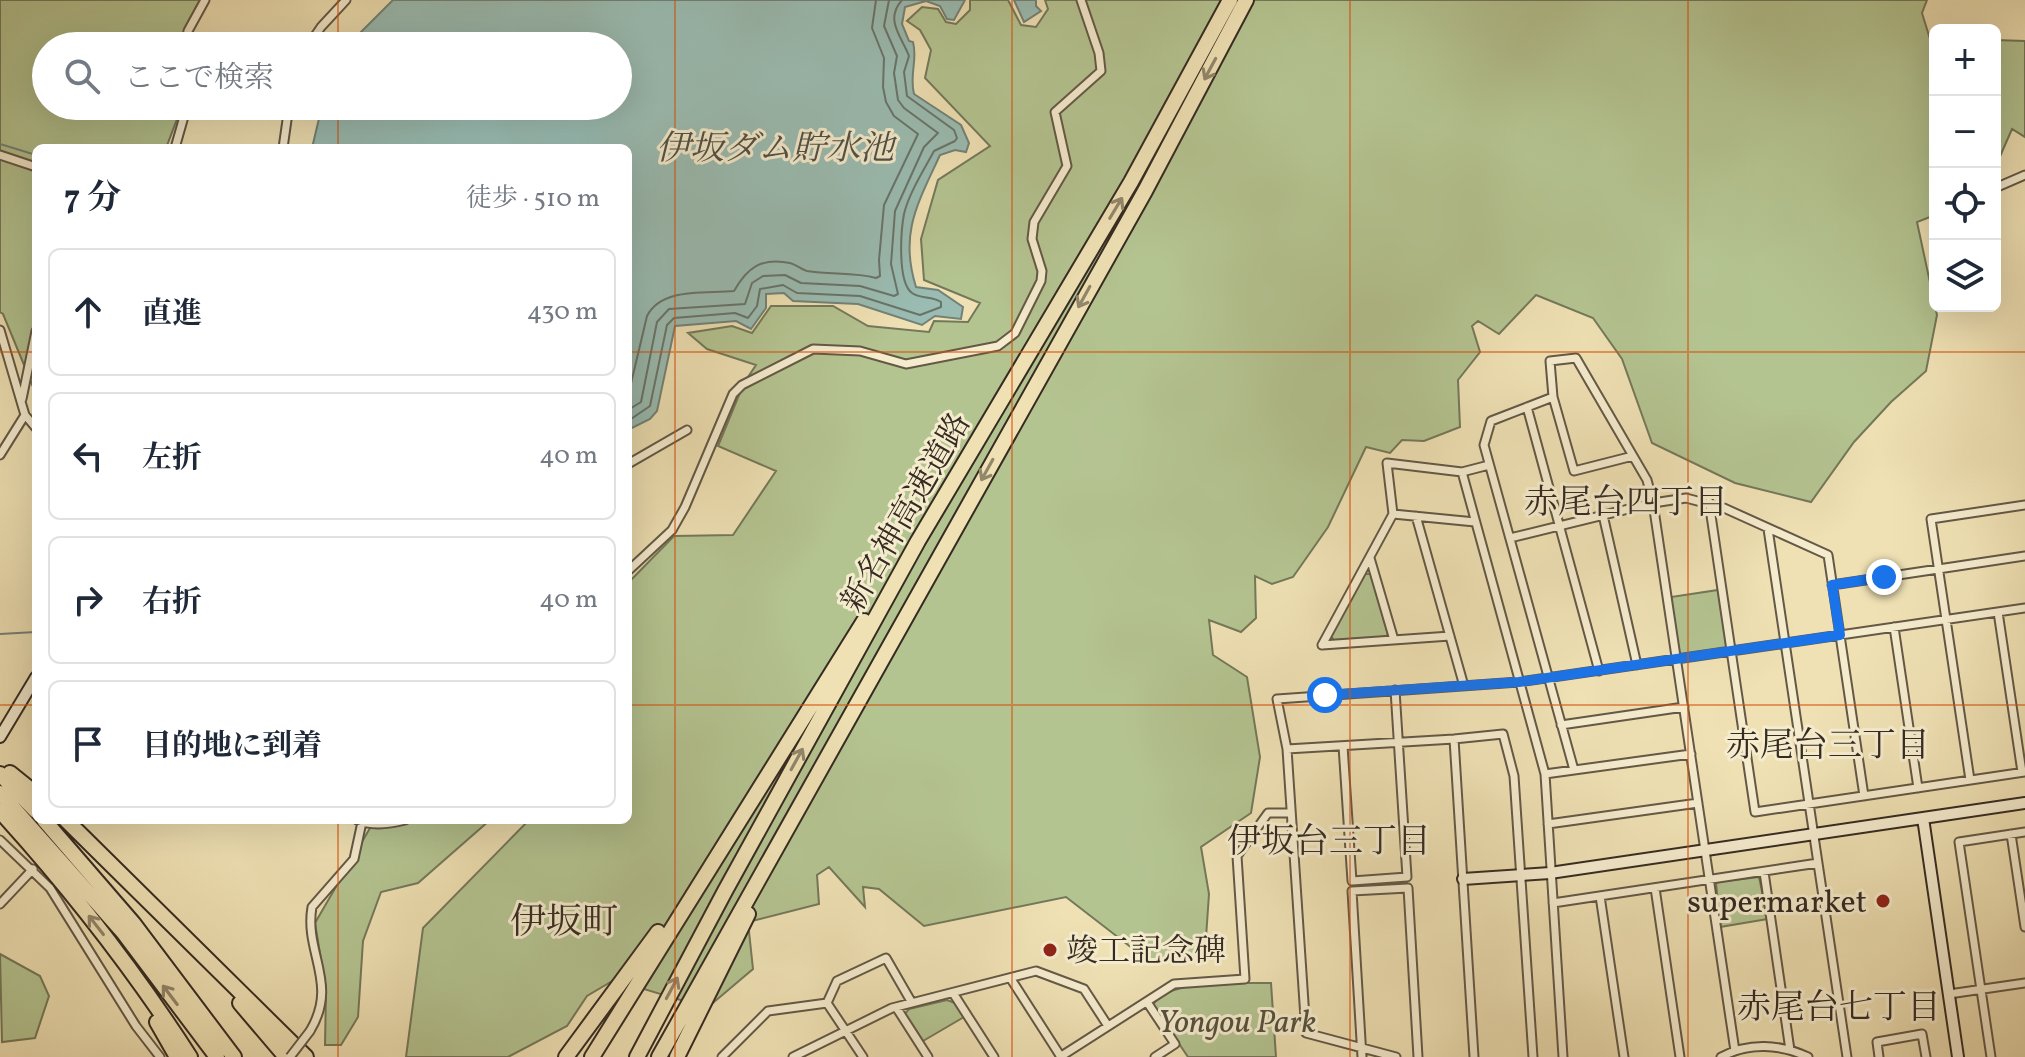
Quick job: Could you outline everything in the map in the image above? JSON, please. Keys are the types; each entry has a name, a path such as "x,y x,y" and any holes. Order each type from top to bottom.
{"highway":[{"name":"新名神高速道路","path":"637,1057 717,904 918,541 1131,182 1230,0"},
{"name":"新名神高速道路","path":"659,1057 1145,191 1246,0"},
{"path":"592,1057 739,817 918,541"},
{"path":"0,765 32,791"},
{"path":"0,774 32,807"},
{"path":"0,793 115,922 217,1057"},
{"path":"0,811 118,953 190,1057"},
{"path":"566,1057 739,817"},
{"path":"47,824 133,923 234,1057"},
{"path":"70,824 306,1057"},
{"path":"677,1057 743,924 776,848"},
{"path":"118,953 177,1057"},
{"path":"198,953 288,1057"}],"street":[{"path":"188,32 205,0"},
{"path":"318,32 346,0"},
{"path":"632,567 667,535 676,522 733,394 742,385 813,349 860,351 906,364 992,349 1015,333 1042,276 1032,239 1034,222 1067,166 1055,112 1101,71 1099,53 1081,0"},
{"path":"176,144 183,120"},
{"path":"284,144 287,120"},
{"path":"0,155 32,166"},
{"path":"2001,185 2025,175"},
{"path":"0,330 25,415 32,423"},
{"path":"22,405 32,348"},
{"path":"1633,456 1574,471 1553,397 1550,361 1576,358 1647,480 1653,503 1735,1051"},
{"path":"1553,397 1491,421 1484,445 1574,770"},
{"path":"1527,407 1599,671"},
{"path":"0,455 25,415"},
{"path":"632,462 687,430"},
{"path":"1450,636 1322,645 1393,514 1387,463 1462,472 1489,465"},
{"path":"1462,472 1545,774 1563,1057"},
{"path":"1510,538 1653,503 1686,498 1709,502 1828,555 1864,796"},
{"path":"1709,502 1755,812 2024,772 1998,612"},
{"path":"1970,780 1931,519 2025,505"},
{"path":"1393,514 1475,522"},
{"path":"1603,515 1637,665"},
{"path":"1416,516 1464,686"},
{"path":"1768,529 1847,1057"},
{"path":"1832,585 2025,556"},
{"path":"1370,557 1394,640"},
{"path":"1396,1057 1362,1053 1306,1033 1287,749 1277,699 1519,682 2025,608"},
{"path":"1894,627 1918,788"},
{"path":"0,737 32,684"},
{"path":"1343,746 1352,881 1407,877 1395,690"},
{"path":"1561,725 1684,707"},
{"path":"1287,749 1503,734 1514,773 1533,1057"},
{"path":"1454,739 1474,1057"},
{"path":"1545,774 1691,754"},
{"path":"1548,824 1698,803"},
{"path":"1463,879 1550,873 2025,803"},
{"path":"1011,979 1060,1057 1174,984 1245,979 1237,856 1268,813 1291,813"},
{"path":"1923,818 1958,1057"},
{"path":"288,1057 310,1031 320,1012 324,989 313,933 312,907 354,859 359,824"},
{"path":"1991,1057 1959,842 2025,832"},
{"path":"2011,834 2025,927"},
{"path":"0,840 50,888 136,1026 160,1057"},
{"path":"1553,903 1818,863"},
{"path":"0,904 33,869"},
{"path":"1764,872 1790,1050"},
{"path":"1362,1053 1352,891 1408,888 1418,1057"},
{"path":"1655,888 1680,1057"},
{"path":"1600,896 1624,1057"},
{"path":"827,1003 837,981 886,958 912,1003"},
{"path":"795,1057 896,1007 1041,971 1084,989 1108,1026"},
{"path":"1949,994 2025,983"},
{"path":"953,993 994,1057"},
{"path":"1147,1002 1175,1044 1155,1057"},
{"path":"827,1003 863,1057"},
{"path":"722,1057 768,1011 827,1003"},
{"path":"896,1007 928,1057"},
{"path":"1879,1057 1877,1042 1922,1034 1926,1057"},
{"path":"1721,1057 1764,1046 1790,1050 1808,1057"}],"green space":[{"path":"0,0 200,0 185,32 32,32 32,120 177,120 168,144 32,144 32,384 0,312"},
{"path":"970,0 1008,0 1021,25 1036,27 1048,9 1045,0 1927,0 1922,13 1929,36 1929,217 1917,222 1929,278 1929,312 1936,312 1937,315 1926,371 1891,402 1854,442 1811,502 1735,483 1652,443 1622,359 1593,318 1536,295 1499,334 1478,321 1472,326 1480,352 1458,380 1460,427 1424,441 1402,440 1390,453 1366,447 1328,527 1293,577 1272,584 1255,576 1256,618 1241,632 1209,620 1213,655 1247,677 1260,757 1251,813 1201,847 1209,894 1205,952 1150,962 1066,897 924,926 879,889 863,887 865,907 829,867 817,875 819,904 748,922 753,969 707,1008 614,980 587,996 567,1026 508,1057 406,1057 423,928 525,824 632,824 632,579 674,536 733,535 776,471 718,446 744,383 756,365 707,349 688,333 732,326 752,333 771,306 833,306 868,326 929,332 934,321 968,322 980,303 924,280 921,239 938,180 990,146 925,78 931,50 920,30 907,21 922,7 938,9 946,22 956,24 970,10"},
{"path":"2001,40 2025,41 2025,137 2012,129 2001,154"},
{"path":"1365,574 1371,574 1388,634 1386,637 1334,640 1331,636"},
{"path":"1718,590 1727,645 1725,648 1682,655 1671,597"},
{"path":"383,824 485,824 418,883 381,892 363,941 358,1017 341,1045 325,1045 326,990 315,923 370,828"},
{"path":"1759,877 1768,919 1720,927 1716,882"},
{"path":"0,954 40,976 49,996 35,1038 2,1042"},
{"name":"Yongou Park","path":"1271,983 1276,1057 1188,1057 1153,1005 1161,996 1189,986"},
{"path":"947,1000 955,1003 964,1017 923,1041 905,1014 909,1009"}],"water":[{"name":"伊坂ダム貯水池","path":"393,0 965,0 954,20 947,19 940,6 926,1 905,7 902,24 909,41 913,42 914,94 961,125 969,143 966,152 955,150 940,155 913,219 909,250 916,287 938,290 963,307 961,319 935,316 922,325 858,304 793,301 784,293 766,294 766,308 751,329 736,321 675,326 657,411 650,419 632,428 632,144 313,144 319,120 632,120 632,32 361,32"},
{"path":"1014,0 1036,0 1036,6 1041,11 1024,22"}],"waterway":[{"path":"0,144 32,154"},
{"path":"0,634 32,632"}],"place":[{"name":"supermarket","path":"1883,901"},
{"name":"竣工記念碑","path":"1050,950"}],"district":[{"name":"赤尾台四丁目","path":"1626,501"},
{"name":"赤尾台三丁目","path":"1828,744"},
{"name":"伊坂台三丁目","path":"1329,840"},
{"name":"伊坂町","path":"564,920"},
{"name":"赤尾台七丁目","path":"1839,1006"}],"route":[{"path":"1325,695 1519,682 1840,635 1832,585 1884,577"}]}
